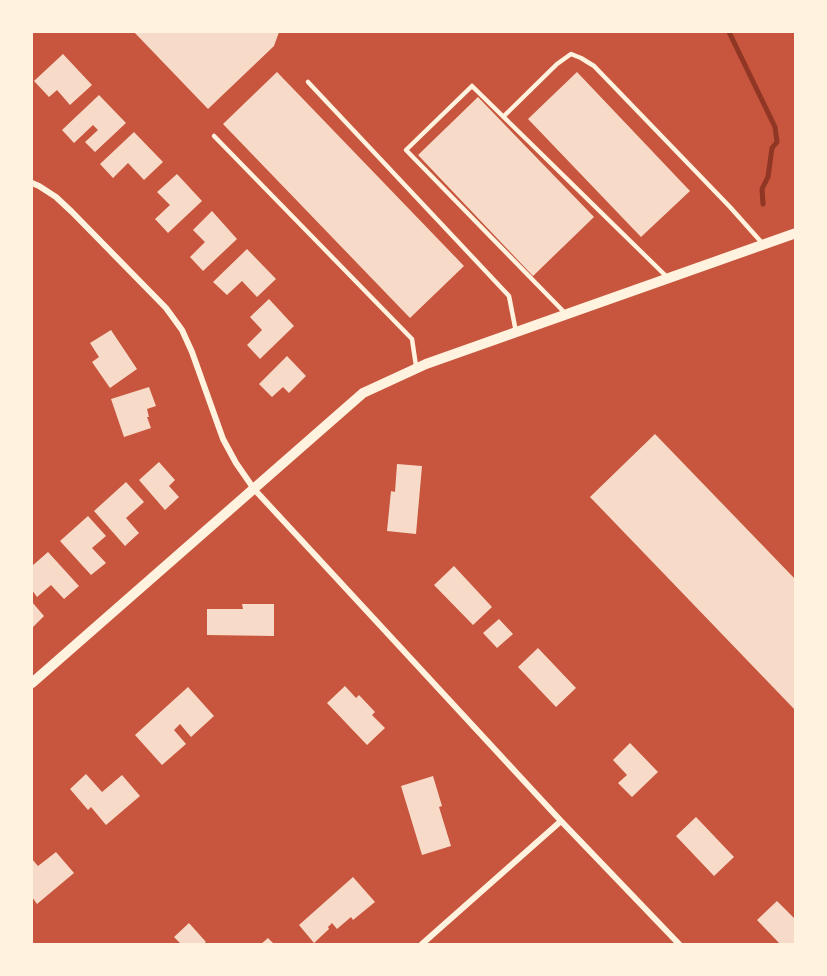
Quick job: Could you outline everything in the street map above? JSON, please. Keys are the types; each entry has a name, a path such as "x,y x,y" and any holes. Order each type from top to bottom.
{"street":[{"path":"32,183 56,197 72,212 166,308 182,330 223,439 254,489 561,821 680,945"},
{"path":"32,683 363,393 426,364 795,233"},
{"path":"422,945 561,821"}],"lane":[{"path":"504,116 571,54 581,58 594,66 763,244"},
{"path":"308,82 509,296 516,332"},
{"path":"566,314 406,150 472,86 668,278"},
{"path":"214,136 412,339 416,369"}],"building":[{"path":"134,32 279,32 274,46 208,109"},
{"path":"63,54 92,85 70,105 57,90 49,97 34,81"},
{"path":"277,72 464,266 410,318 223,124"},
{"path":"577,72 690,191 641,237 528,119"},
{"path":"99,95 126,123 95,152 85,142 98,130 93,125 74,143 62,130"},
{"path":"478,97 594,217 533,276 418,155"},
{"path":"134,132 163,162 144,180 128,163 113,178 100,164"},
{"path":"177,174 202,201 168,233 155,219 170,205 157,192"},
{"path":"212,211 237,239 203,271 190,257 205,242 193,230"},
{"path":"247,249 276,279 257,297 242,281 227,295 213,282"},
{"path":"269,299 294,326 260,359 247,345 262,330 250,317"},
{"path":"111,330 137,369 110,388 92,362 99,357 90,343"},
{"path":"287,356 306,376 289,393 283,387 272,397 259,384"},
{"path":"149,387 156,406 147,409 151,428 124,437 111,399"},
{"path":"655,434 796,580 796,711 590,497"},
{"path":"159,462 175,480 169,486 179,497 165,510 139,480"},
{"path":"397,464 422,466 416,534 387,531 391,491 395,492"},
{"path":"126,482 144,502 126,518 139,533 125,546 94,511"},
{"path":"88,516 106,536 92,548 106,563 91,575 60,541"},
{"path":"48,552 79,586 64,599 51,585 37,597 32,590 32,566"},
{"path":"454,566 492,607 473,625 434,585"},
{"path":"32,602 44,616 32,628"},
{"path":"242,604 274,604 274,636 207,635 207,609 243,609"},
{"path":"499,619 513,634 497,648 483,633"},
{"path":"538,648 576,688 556,707 518,667"},
{"path":"345,686 356,698 359,695 375,712 372,715 385,728 367,745 327,703"},
{"path":"188,687 214,716 191,737 180,724 174,730 186,744 162,765 135,735"},
{"path":"630,743 658,772 632,797 618,783 627,775 613,760"},
{"path":"86,774 102,792 122,775 140,796 106,825 91,807 88,810 70,789"},
{"path":"433,776 442,806 439,807 451,846 422,855 401,786"},
{"path":"696,817 734,857 714,876 676,836"},
{"path":"56,852 74,873 37,904 32,897 32,859 38,866"},
{"path":"353,877 375,902 353,920 351,917 337,929 332,923 314,943 299,925"},
{"path":"777,901 796,920 796,944 780,944 757,920"},
{"path":"189,923 206,942 181,944 174,937"},
{"path":"268,938 274,944 261,944"}],"waterway":[{"path":"729,32 775,127 777,142 772,148 768,177 762,189 763,204"}]}
